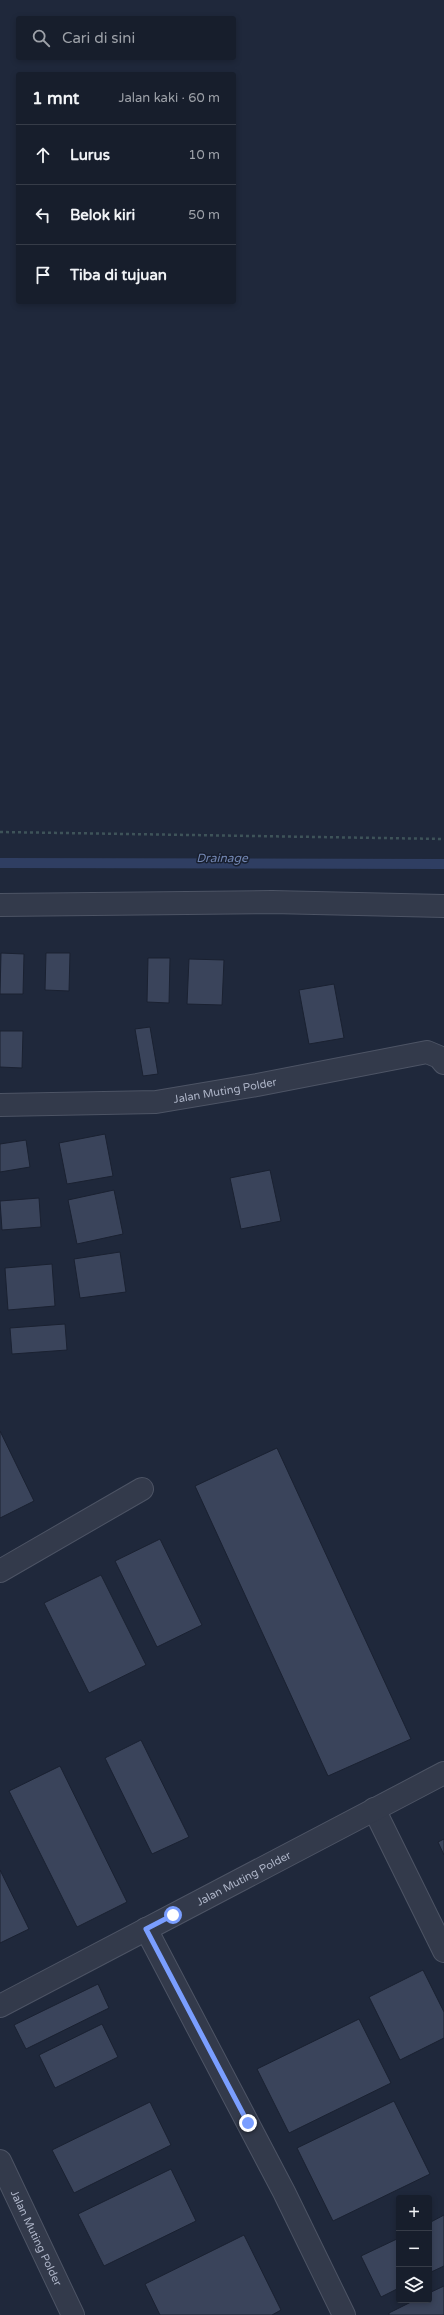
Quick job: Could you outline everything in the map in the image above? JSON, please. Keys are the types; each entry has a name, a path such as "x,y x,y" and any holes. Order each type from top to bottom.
{"street":[{"path":"0,905 272,902 444,906"},
{"name":"Jalan Muting Polder","path":"0,1105 156,1102 258,1085 427,1052 439,1057 444,1063"},
{"path":"0,1570 142,1489"},
{"name":"Jalan Muting Polder","path":"0,2006 444,1773"},
{"path":"374,1809 444,1951"},
{"path":"146,1929 284,2192 344,2315"},
{"name":"Jalan Muting Polder","path":"0,2161 73,2315"}],"path":[{"path":"0,832 444,839"}],"building":[{"path":"1,953 24,954 23,994 0,994"},
{"path":"46,953 70,953 69,991 45,990"},
{"path":"148,958 170,958 169,1003 147,1002"},
{"path":"189,959 224,960 222,1005 187,1004"},
{"path":"334,984 344,1038 309,1044 299,990"},
{"path":"150,1027 158,1074 143,1076 135,1029"},
{"path":"0,1031 23,1031 22,1068 0,1067"},
{"path":"105,1134 113,1176 67,1184 59,1143"},
{"path":"26,1140 30,1167 0,1172 0,1144"},
{"path":"270,1170 281,1221 241,1229 230,1178"},
{"path":"114,1190 123,1234 77,1244 68,1200"},
{"path":"39,1198 41,1227 2,1230 0,1201"},
{"path":"120,1252 126,1292 80,1298 74,1259"},
{"path":"52,1264 55,1306 8,1310 5,1268"},
{"path":"65,1324 67,1350 12,1354 10,1328"},
{"path":"0,1431 34,1501 0,1518"},
{"path":"277,1448 411,1739 328,1776 195,1486"},
{"path":"160,1539 202,1625 157,1647 115,1561"},
{"path":"101,1575 146,1665 89,1693 44,1603"},
{"path":"141,1740 189,1837 152,1854 105,1758"},
{"path":"60,1766 127,1902 77,1927 9,1791"},
{"path":"444,1839 444,1855 438,1842"},
{"path":"0,1870 29,1929 0,1943"},
{"path":"423,1970 444,2012 444,2038 400,2060 369,1997"},
{"path":"98,1984 109,2008 26,2049 14,2025"},
{"path":"359,2019 391,2083 289,2133 257,2069"},
{"path":"102,2024 118,2057 55,2088 39,2055"},
{"path":"394,2101 430,2174 333,2221 297,2148"},
{"path":"150,2102 171,2145 74,2193 52,2150"},
{"path":"171,2169 196,2221 104,2266 78,2214"},
{"path":"444,2215 444,2266 432,2272 432,2231 432,2221"},
{"path":"244,2235 281,2310 272,2315 160,2315 145,2284"},
{"path":"396,2239 396,2290 381,2297 361,2256"},
{"path":"444,2286 444,2315 389,2315 389,2313 409,2303 432,2303 432,2292"}],"waterway":[{"name":"Drainage","path":"0,863 444,864"}],"route":[{"path":"173,1915 146,1929 248,2123"}]}
